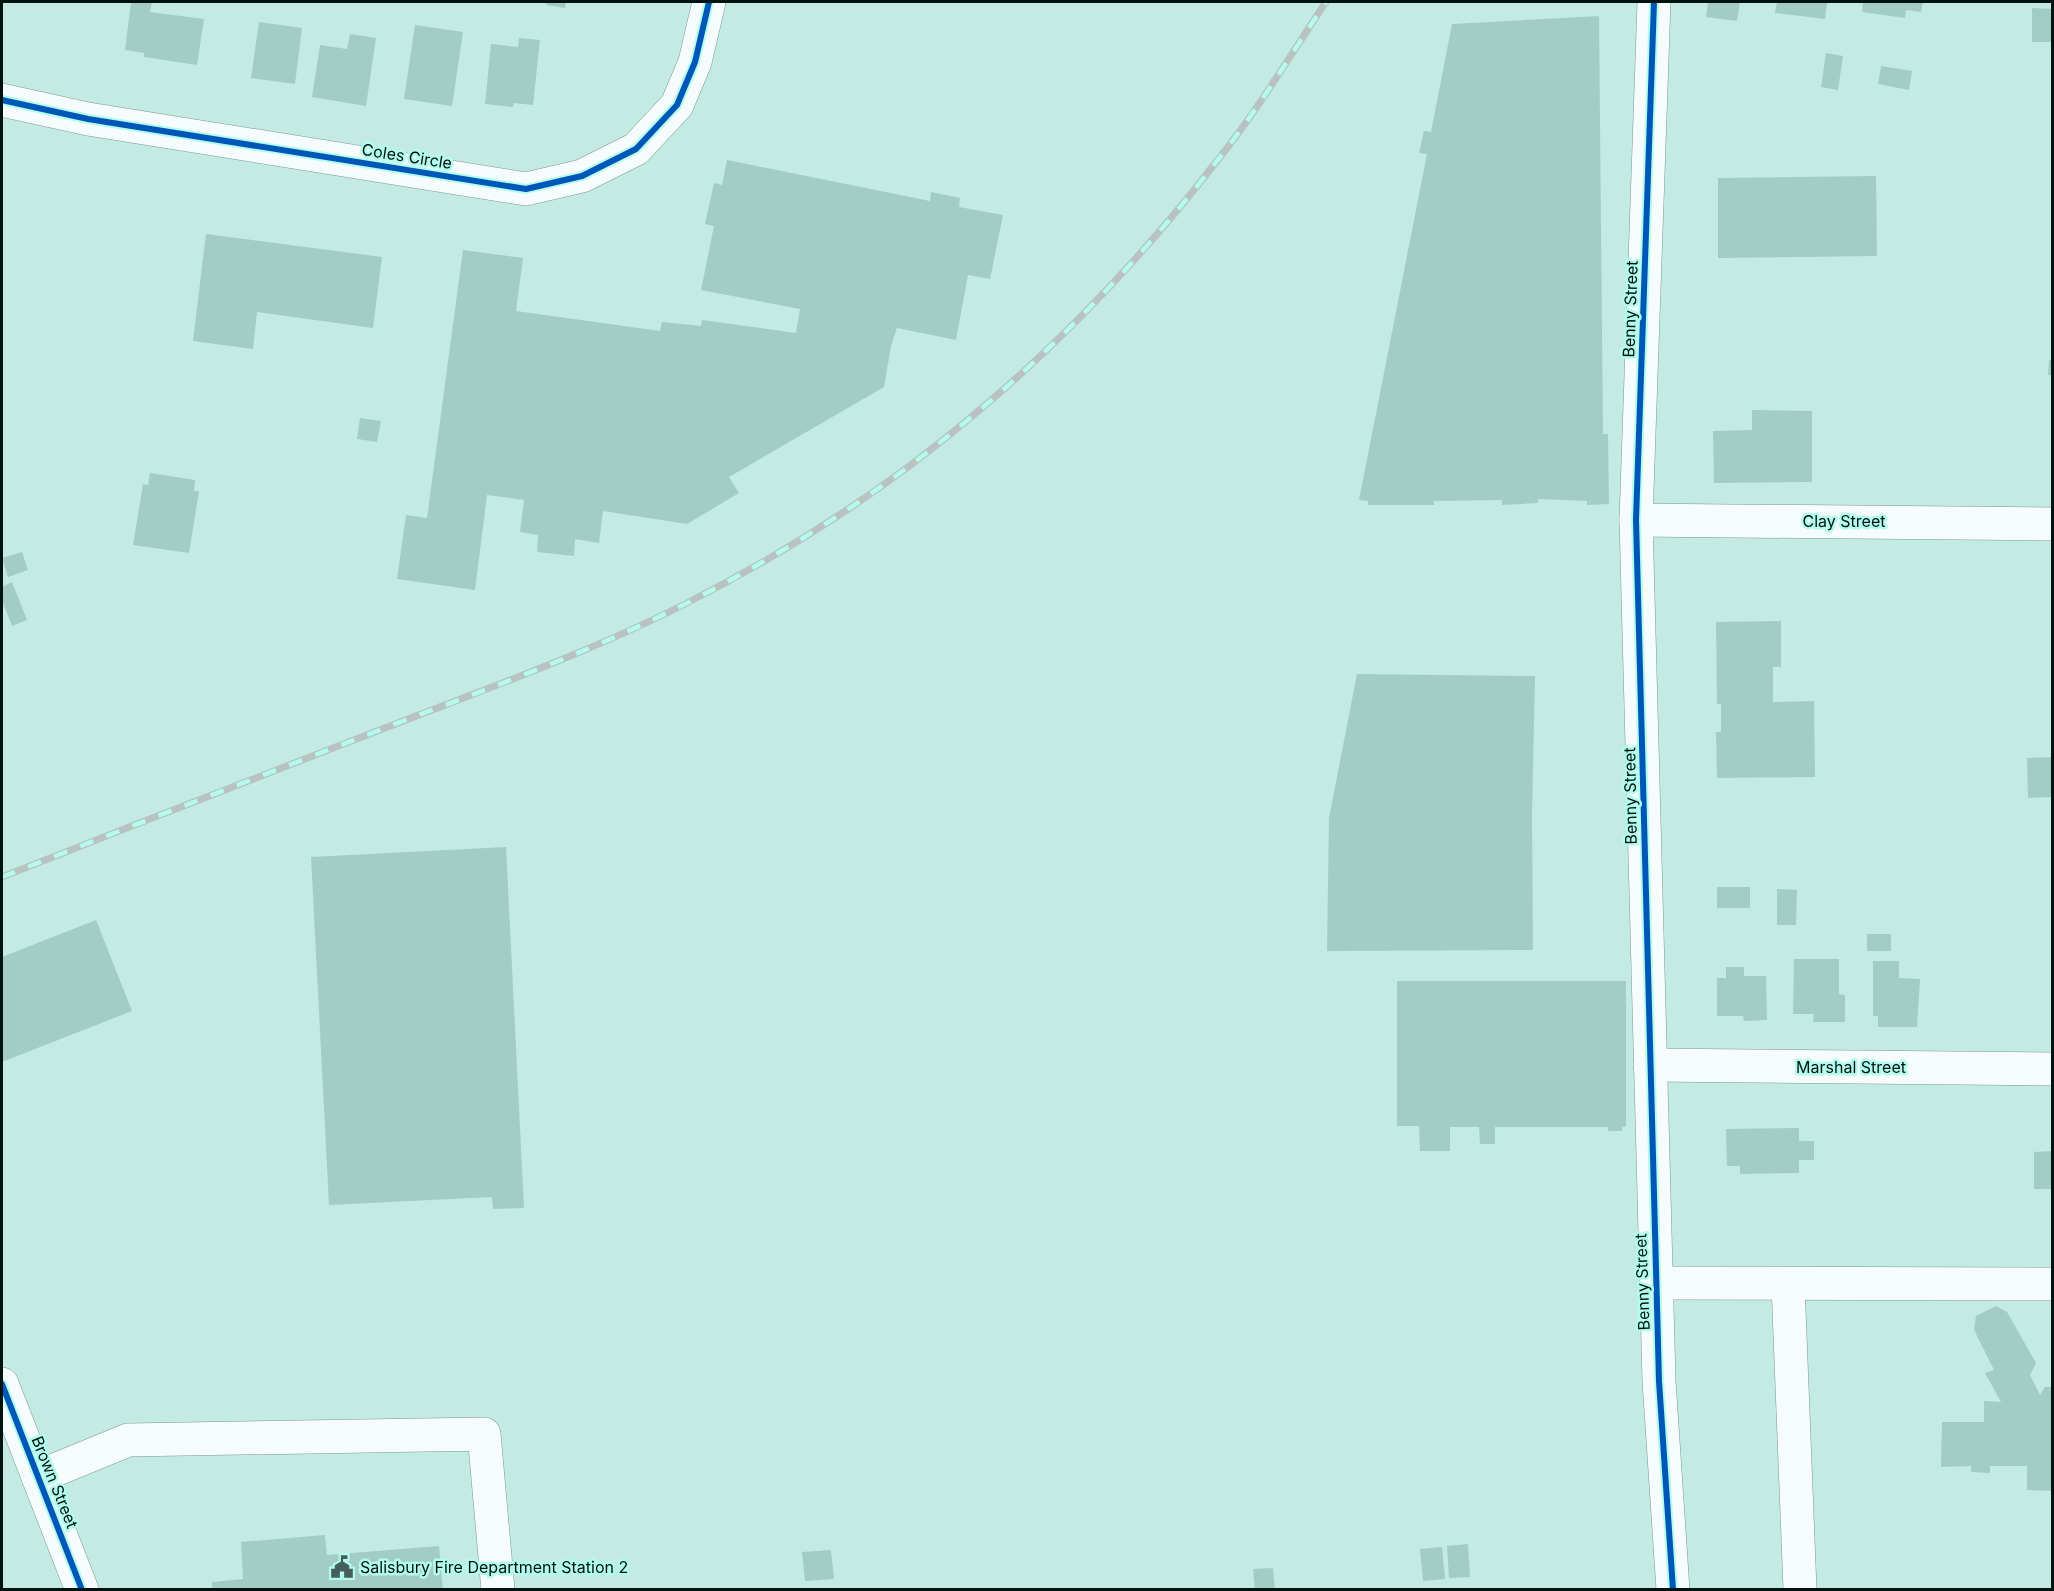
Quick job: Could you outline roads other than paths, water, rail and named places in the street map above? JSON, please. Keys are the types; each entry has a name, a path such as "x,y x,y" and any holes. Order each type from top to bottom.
{"street":[{"name":"Coles Circle","path":"2,100 88,119 526,189 582,176 636,149 677,105 695,62 709,2"},
{"name":"Benny Street","path":"1654,2 1636,520 1659,1381 1673,1590"},
{"name":"Clay Street","path":"1636,520 2052,524"},
{"name":"Marshal Street","path":"1650,1065 2052,1069"},
{"path":"1656,1283 2051,1289"},
{"path":"1788,1284 1800,1590"},
{"name":"Brown Street","path":"2,1384 82,1590"},
{"path":"38,1477 128,1440 484,1434 498,1590"}],"railway":[{"path":"2,877 613,638 685,604 742,573 854,505 908,467 994,398 1035,361 1113,283 1186,200 1234,138 1326,2"}],"place":[{"name":"Salisbury Fire Department Station 2","path":"342,1567"}]}
